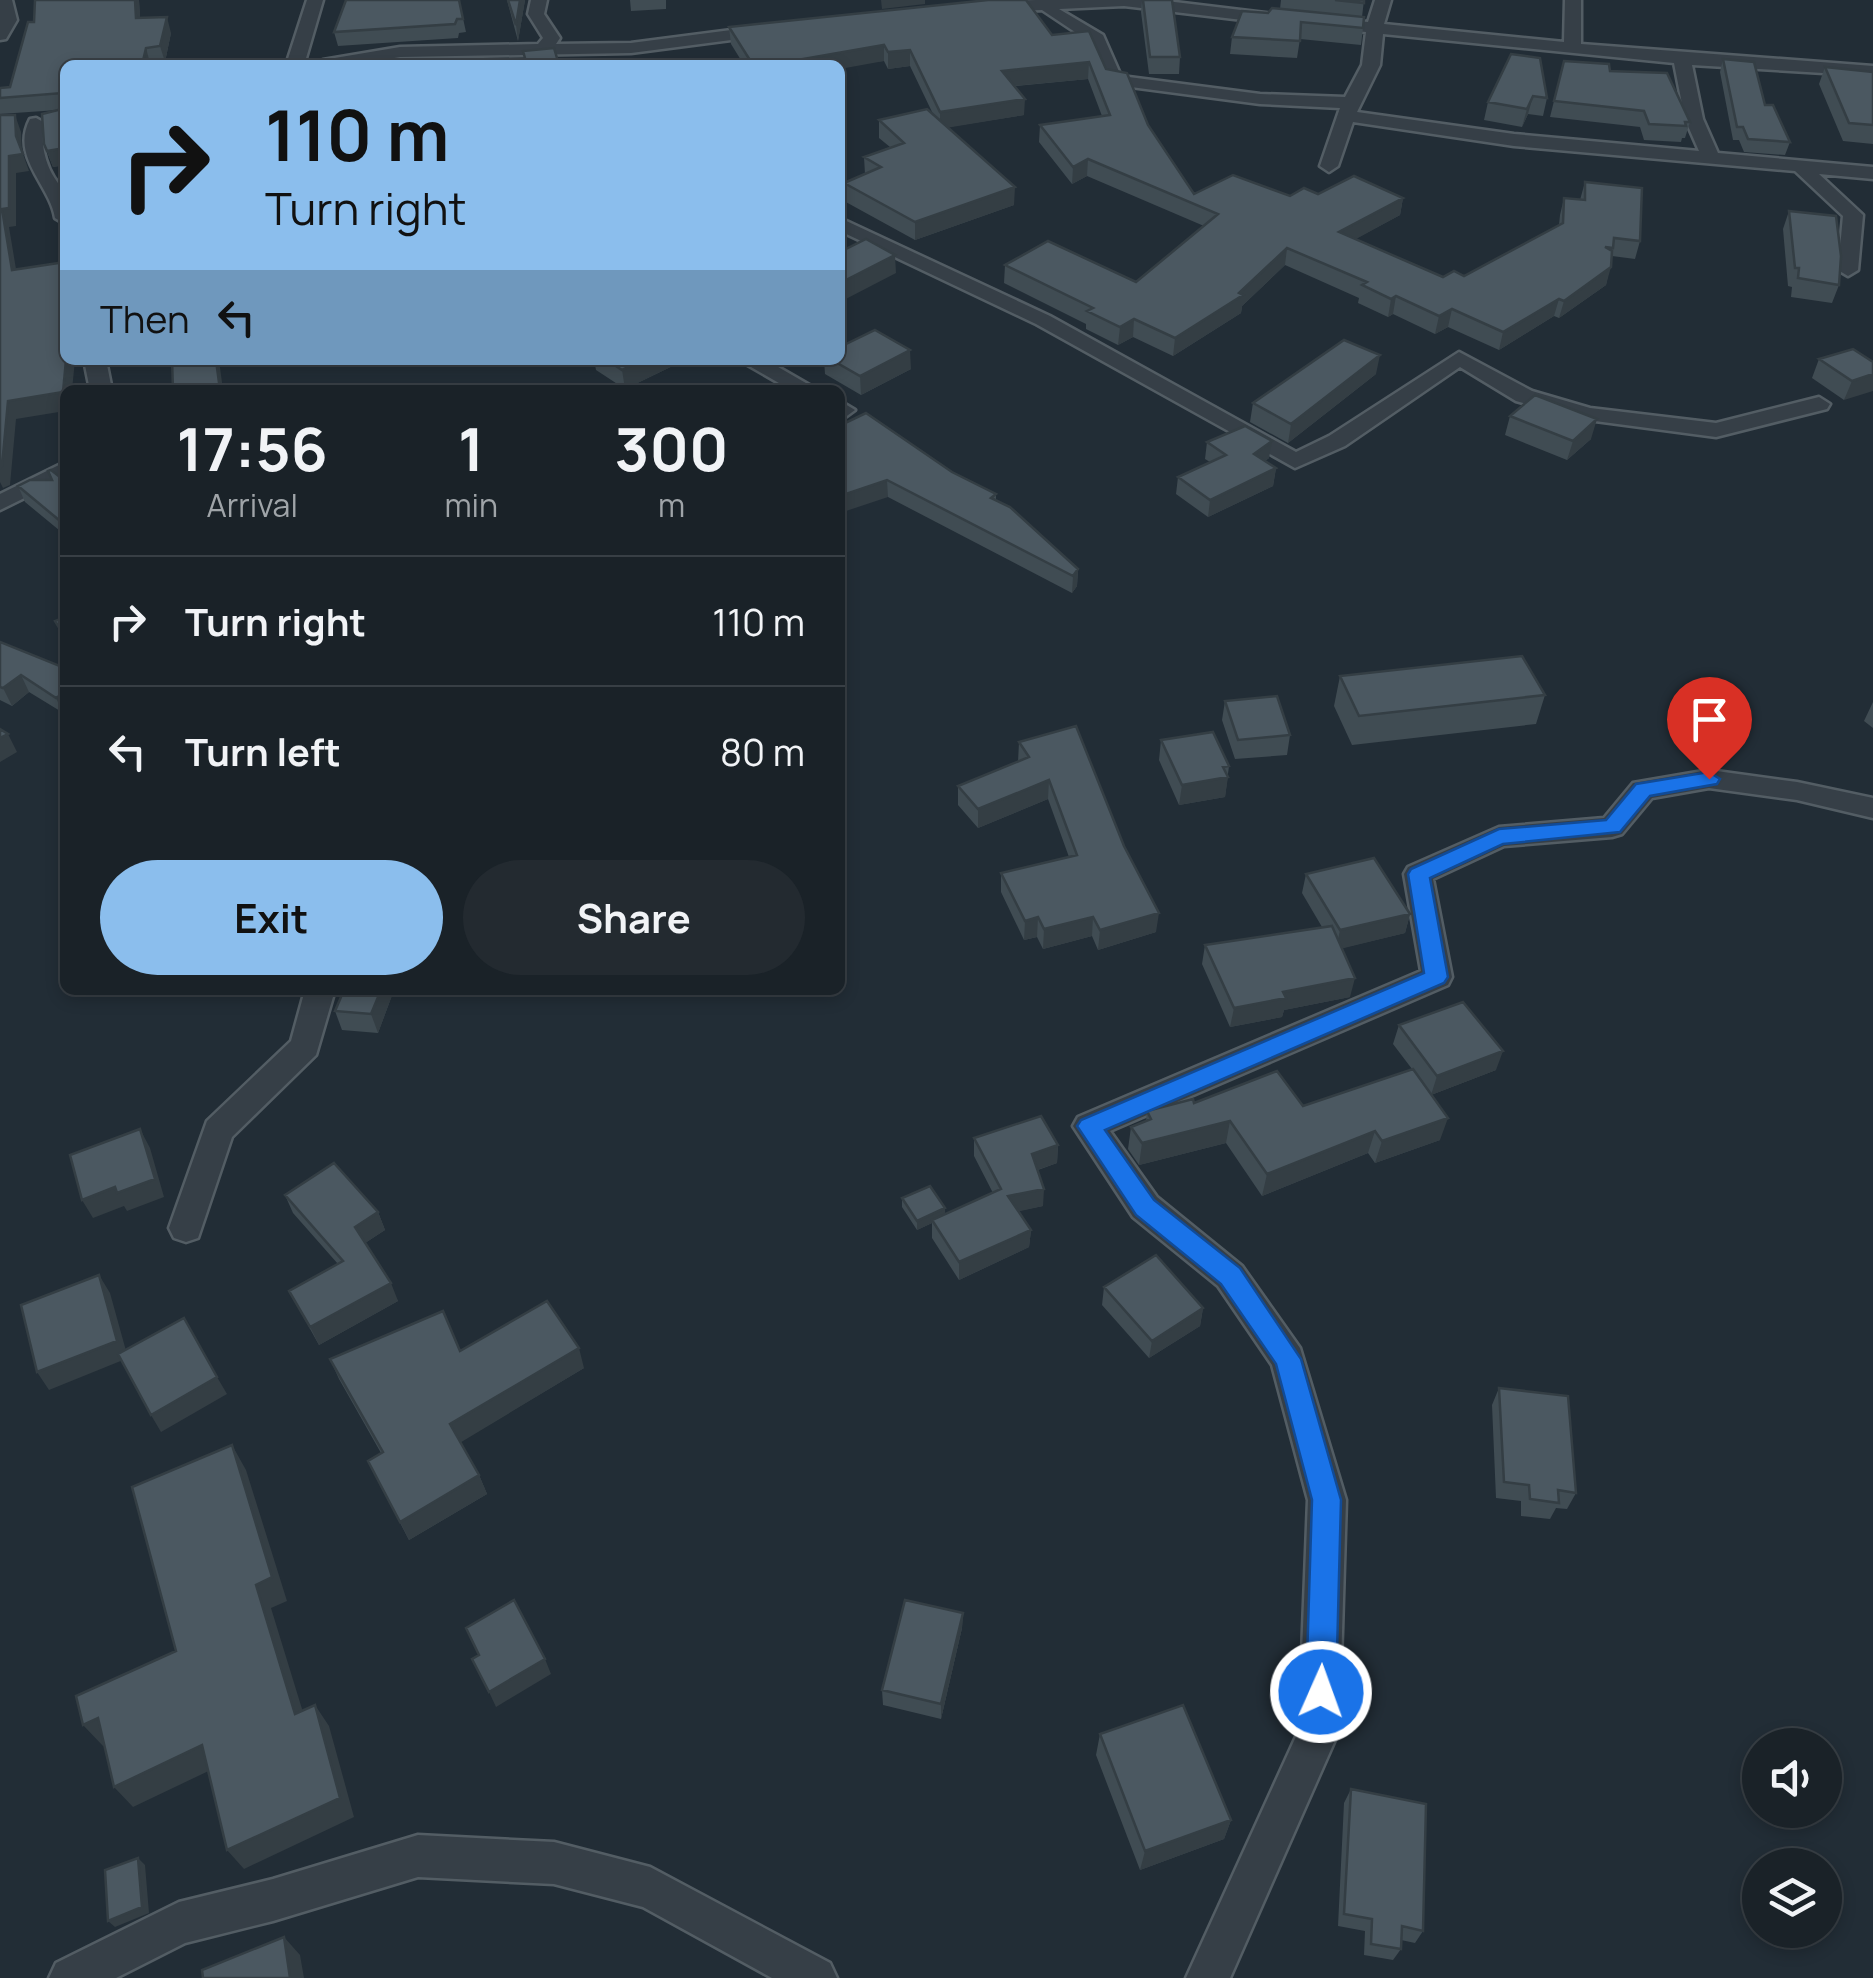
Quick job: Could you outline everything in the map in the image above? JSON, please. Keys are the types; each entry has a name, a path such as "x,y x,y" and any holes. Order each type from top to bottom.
{"street":[{"path":"0,35 8,20 4,0"},
{"path":"297,60 315,0"},
{"path":"539,0 536,14 552,38 543,49"},
{"path":"1182,8 1213,0"},
{"path":"1287,0 1291,20"},
{"path":"1329,166 1371,65 1374,27 1383,0"},
{"path":"1572,46 1573,0"},
{"path":"966,9 1124,1 1682,59 1873,71"},
{"path":"1045,2 1051,10 1097,39 1114,80 1350,110 1514,140 1873,173"},
{"path":"353,60 400,52 631,48 788,27"},
{"path":"631,48 646,60"},
{"path":"1682,59 1694,119 1709,146 1708,156"},
{"path":"35,122 32,135 36,169 60,195"},
{"path":"1798,164 1853,215 1848,270"},
{"path":"845,232 1043,320 1295,461 1337,440 1460,358 1524,396 1588,414 1716,430 1820,404"},
{"path":"760,365 798,385"},
{"path":"0,503 60,472"},
{"path":"1208,1978 1320,1731 1326,1500 1288,1359 1230,1276 1145,1208 1090,1126 1436,977 1418,874 1499,837 1612,827 1643,790 1709,779 1798,791 1873,808"},
{"path":"186,1228 218,1130 305,1047 319,995"},
{"path":"71,1978 178,1923 273,1900 418,1856 554,1863 650,1888 815,1978"}],"building":[{"path":"35,0 135,0 136,18 167,17 160,46 146,48 143,60 60,60 60,93 0,98 0,88 10,87 28,22 34,22"},
{"path":"346,0 459,0 463,19 457,19 455,24 334,32"},
{"path":"508,0 520,0 516,25"},
{"path":"988,0 1026,0 1052,35 1089,31 1106,69 1127,73 1148,125 1194,194 1233,175 1290,196 1304,188 1318,194 1354,176 1403,198 1339,232 1443,277 1454,271 1464,276 1563,223 1564,198 1585,200 1585,182 1642,188 1640,241 1614,238 1613,248 1605,247 1612,251 1611,267 1564,301 1559,299 1503,332 1452,309 1439,316 1396,296 1391,299 1362,285 1367,282 1287,248 1239,293 1243,295 1175,338 1134,319 1120,327 1087,311 1093,308 1005,265 1048,241 1136,282 1218,214 1088,159 1073,167 1040,125 1110,115 1089,62 1002,71 1025,99 940,112 910,50 888,52 884,45 798,60 750,60 729,27"},
{"path":"1143,0 1172,0 1180,57 1150,57"},
{"path":"1272,8 1364,17 1363,28 1301,22 1300,41 1232,37 1242,11 1268,13"},
{"path":"554,48 558,60 526,60 523,51"},
{"path":"1511,54 1540,58 1547,98 1533,96 1527,109 1488,102"},
{"path":"1723,59 1754,62 1765,105 1773,105 1790,142 1748,139 1743,127 1737,127"},
{"path":"1564,61 1609,64 1610,71 1667,73 1690,122 1685,122 1686,126 1649,124 1644,111 1554,101"},
{"path":"1825,67 1873,72 1873,125 1849,123"},
{"path":"927,109 1015,187 915,222 845,184 881,167 864,157 904,143 879,120"},
{"path":"60,110 60,149 47,151 42,114"},
{"path":"0,115 15,115 16,136 23,154 9,156 9,208 2,209 12,270 60,263 60,365 66,365 60,392 8,401 0,468"},
{"path":"1789,211 1836,216 1841,256 1839,285 1798,278"},
{"path":"866,239 895,255 845,280 845,250"},
{"path":"875,330 910,350 860,376 841,365 845,365 845,345"},
{"path":"1344,340 1380,355 1291,424 1253,403"},
{"path":"1853,349 1873,362 1873,374 1852,381 1819,359"},
{"path":"172,365 217,365 219,385 173,385"},
{"path":"1535,395 1597,419 1573,441 1510,416"},
{"path":"866,413 952,472 996,494 991,498 1010,507 1078,569 1073,576 887,480 845,494 845,423"},
{"path":"1245,426 1272,441 1254,454 1276,468 1210,500 1178,477 1226,455 1207,442"},
{"path":"48,471 60,477 60,521 18,486 30,480 52,480"},
{"path":"0,642 60,666 60,695 56,698 21,675 0,687"},
{"path":"1522,656 1545,695 1359,716 1340,676"},
{"path":"1277,696 1290,735 1238,740 1225,701"},
{"path":"1076,726 1124,846 1159,913 1100,930 1093,917 1044,929 1038,917 1025,921 1001,873 1077,855 1049,780 978,809 958,786 1029,757 1019,742"},
{"path":"1213,732 1229,766 1223,767 1228,777 1182,785 1161,740"},
{"path":"1374,858 1410,914 1340,930 1306,874"},
{"path":"1332,926 1355,978 1283,992 1286,998 1234,1008 1205,945"},
{"path":"342,995 379,995 371,1014 335,1011"},
{"path":"1463,1002 1503,1051 1437,1076 1399,1025"},
{"path":"1413,1069 1448,1118 1382,1141 1375,1131 1267,1174 1230,1121 1142,1143 1131,1127 1151,1119 1147,1111 1193,1099 1194,1103 1277,1071 1303,1106"},
{"path":"1041,1116 1058,1145 1032,1154 1044,1189 1008,1196 1031,1230 959,1262 932,1220 1001,1189 974,1138"},
{"path":"140,1129 155,1179 117,1193 115,1187 82,1200 70,1155"},
{"path":"334,1163 378,1212 355,1227 391,1283 310,1327 289,1291 343,1261 285,1195"},
{"path":"930,1186 945,1208 917,1221 902,1198"},
{"path":"1156,1255 1203,1308 1152,1341 1104,1287"},
{"path":"99,1275 117,1341 37,1372 21,1305"},
{"path":"547,1301 579,1348 450,1424 479,1475 400,1522 368,1461 383,1452 330,1359 443,1311 460,1351"},
{"path":"184,1318 217,1377 151,1415 118,1354"},
{"path":"1499,1388 1568,1396 1576,1493 1558,1490 1559,1503 1530,1499 1529,1485 1504,1482"},
{"path":"232,1445 272,1577 256,1585 295,1714 315,1705 340,1798 227,1850 202,1745 114,1787 98,1718 83,1725 76,1696 176,1651 132,1487"},
{"path":"514,1600 545,1659 489,1692 472,1659 479,1655 466,1628"},
{"path":"905,1600 963,1613 941,1704 882,1690"},
{"path":"1183,1705 1231,1820 1145,1851 1100,1734"},
{"path":"1351,1789 1426,1804 1423,1931 1402,1926 1401,1949 1371,1944 1372,1919 1344,1914"},
{"path":"138,1858 142,1907 108,1921 105,1870"},
{"path":"284,1937 290,1978 203,1978 202,1970"}],"route":[{"path":"1321,1692 1326,1500 1288,1359 1230,1276 1145,1208 1090,1126 1436,977 1418,874 1499,837 1612,827 1643,790 1709,779"}]}
